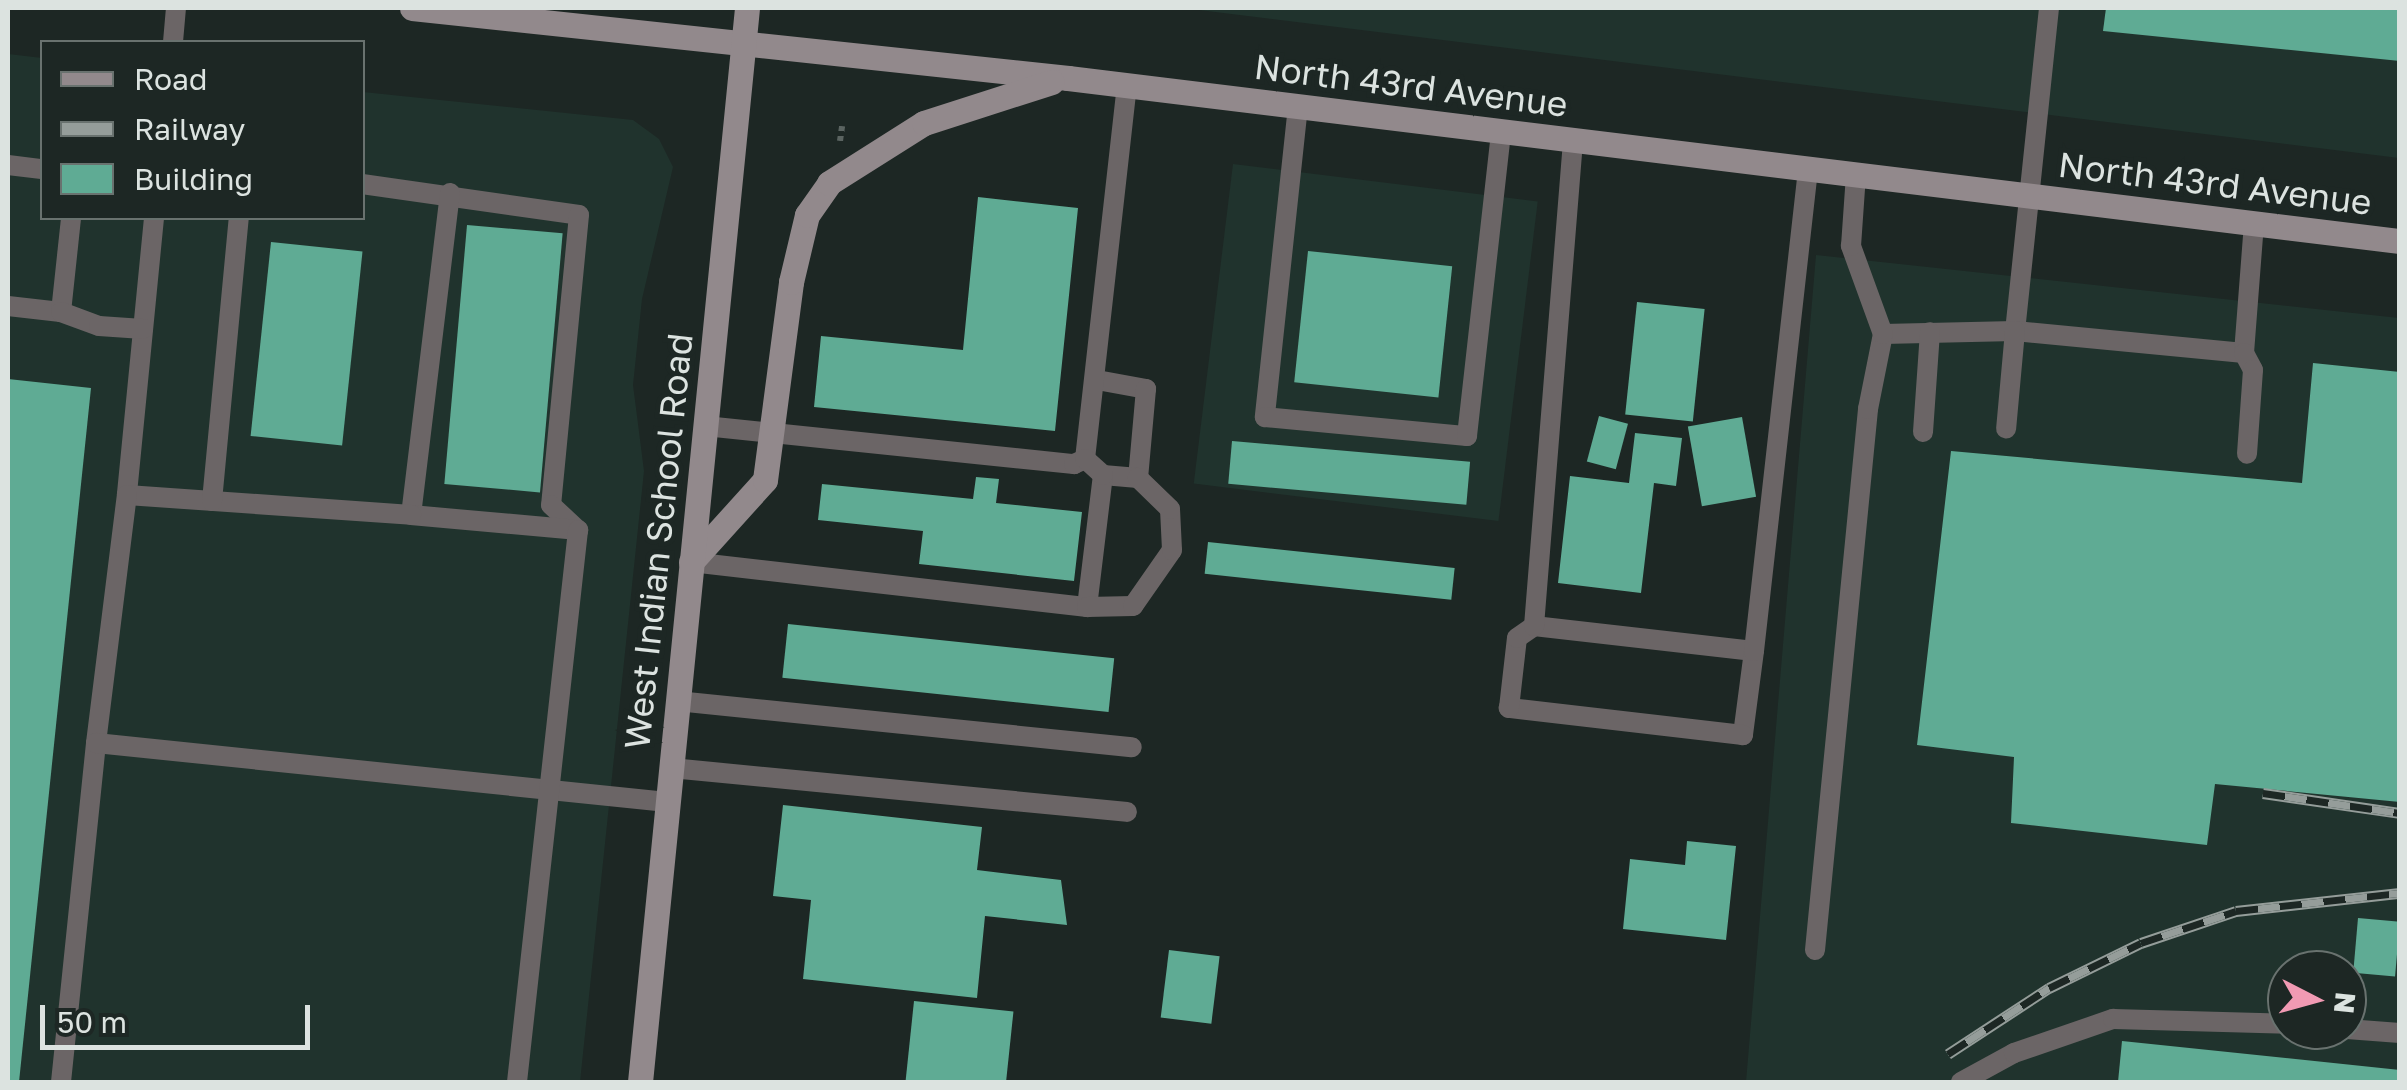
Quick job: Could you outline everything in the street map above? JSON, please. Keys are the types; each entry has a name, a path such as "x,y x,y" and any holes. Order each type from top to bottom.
{"main road":[{"name":"North 43rd Avenue","path":"412,8 744,40 2400,241"},
{"name":"West Indian School Road","path":"640,1082 747,8"},
{"path":"691,562 765,480 790,282 807,215 829,183 924,123 1068,78"}],"lane":[{"path":"172,40 176,8"},
{"path":"2006,429 2049,8"},
{"path":"1085,459 1127,85"},
{"path":"1298,106 1265,416 1467,436 1501,132"},
{"path":"1534,626 1572,140"},
{"path":"8,165 40,169"},
{"path":"1754,651 1534,626 1516,638 1509,708 1743,735 1754,651 1808,169"},
{"path":"1815,950 1868,409 1883,334 1850,246 1856,175"},
{"path":"365,184 450,192 580,215 551,504 578,530"},
{"path":"410,515 450,192"},
{"path":"61,312 71,220"},
{"path":"61,1082 154,220"},
{"path":"212,501 239,220"},
{"path":"2247,454 2253,370 2244,353 2254,223"},
{"path":"8,306 61,312 143,330"},
{"path":"1883,334 2014,331 2244,353"},
{"path":"1923,432 1930,332"},
{"path":"1096,380 1146,389 1138,478"},
{"path":"705,426 1074,464 1085,459"},
{"path":"691,562 1087,607 1132,606 1172,550 1170,508 1138,478 1103,475 1085,459"},
{"path":"1087,607 1103,475"},
{"path":"127,495 578,530"},
{"path":"517,1082 578,530"},
{"path":"677,701 1132,747"},
{"path":"96,743 667,802"},
{"path":"671,768 1126,812"},
{"path":"1961,1082 2014,1052 2113,1018 2267,1023"},
{"path":"2367,1030 2400,1033"}],"path":[{"path":"840,142 842,126"}],"shaded area":[{"path":"1183,8 2399,8 2399,158"},
{"path":"8,54 40,58 40,220 365,220 365,92 633,120 659,139 673,167 642,299 633,385 644,471 580,1082 8,1082"},
{"path":"1233,164 1538,201 1498,521 1194,484"},
{"path":"1816,255 2399,318 2399,1082 1746,1082"}],"building":[{"path":"2106,8 2400,8 2400,61 2103,31"},
{"path":"978,197 1078,208 1055,431 814,407 821,336 963,350"},
{"path":"467,225 563,233 540,492 444,484"},
{"path":"271,242 362,252 342,446 251,436"},
{"path":"1308,251 1452,266 1438,397 1294,382"},
{"path":"1637,302 1705,309 1693,421 1625,414"},
{"path":"2313,363 2400,372 2400,802 2215,784 2207,845 2011,823 2014,757 1917,745 1951,451 2302,483"},
{"path":"8,379 91,388 19,1082 8,1082"},
{"path":"1599,416 1628,424 1616,469 1587,461"},
{"path":"1742,417 1756,497 1702,506 1688,427"},
{"path":"1635,433 1682,438 1676,486 1654,483 1641,593 1558,583 1570,476 1629,483"},
{"path":"1232,441 1470,462 1466,505 1228,484"},
{"path":"976,477 999,479 996,503 1082,512 1074,581 919,564 923,531 818,520 822,484 973,499"},
{"path":"1208,542 1455,568 1451,600 1205,574"},
{"path":"788,624 1114,658 1109,712 782,678"},
{"path":"783,805 982,827 977,870 1061,880 1067,925 985,916 977,998 803,979 811,900 773,896"},
{"path":"1687,841 1736,846 1726,940 1623,929 1630,859 1685,865"},
{"path":"2358,918 2400,922 2395,976 2367,974 2367,950 2355,950"},
{"path":"1169,950 1220,956 1211,1024 1161,1017"},
{"path":"914,1001 1013,1011 1006,1082 906,1082"},
{"path":"2122,1041 2400,1070 2400,1082 2118,1082"}],"railway":[{"path":"2263,793 2400,813"},
{"path":"1948,1054 2049,988 2141,943 2236,911 2400,893"}]}
